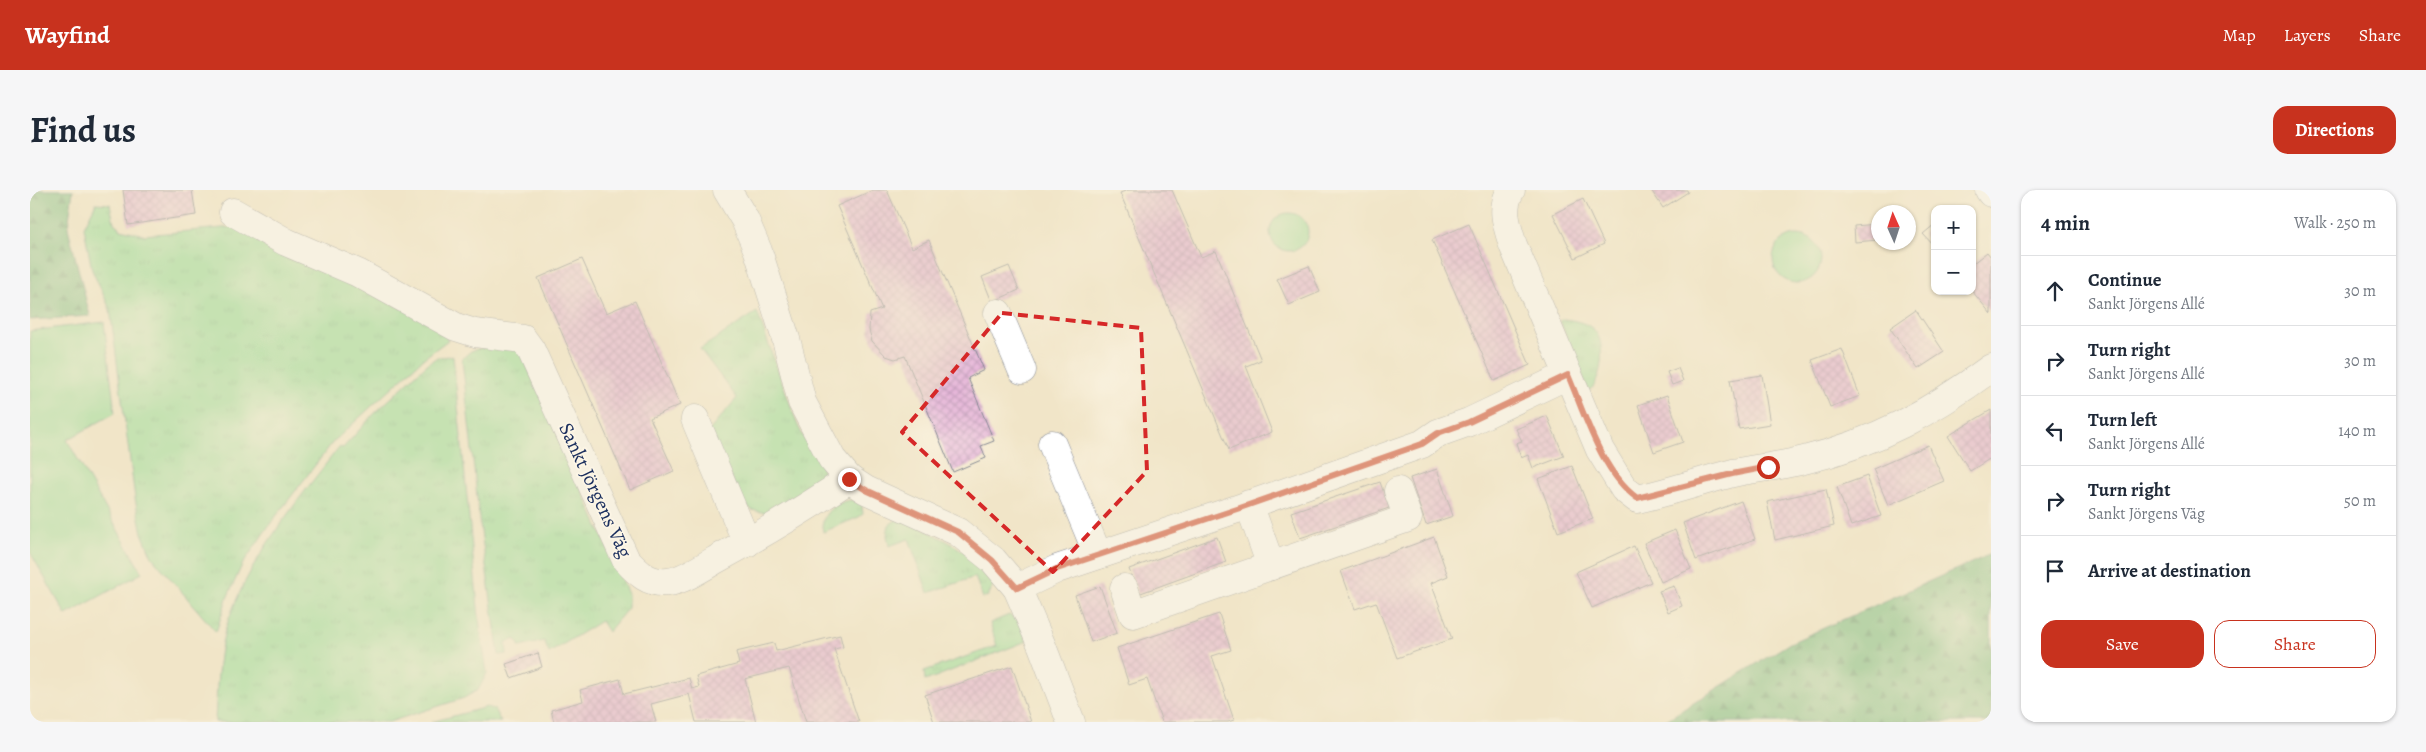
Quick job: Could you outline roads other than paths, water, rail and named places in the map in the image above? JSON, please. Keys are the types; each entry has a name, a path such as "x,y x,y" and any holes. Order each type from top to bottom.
{"street":[{"path":"727,190 745,220 758,251 786,339 802,402 832,459 849,479 866,490 958,532 992,560 1017,588 1042,646 1071,722"},
{"path":"1511,190 1504,206 1505,221 1600,450 1624,488 1637,498 1732,474 1803,460 1838,450 1913,420 1955,395 1991,368"},
{"name":"Sankt Jörgens Väg","path":"233,212 286,242 358,273 456,327 475,333 523,340 531,350 626,560 640,575 652,581 670,582 699,570 787,521 849,479"},
{"path":"998,313 1022,370"},
{"path":"1017,588 1057,569 1422,444 1438,433 1469,422 1568,375"},
{"path":"695,419 747,543"},
{"path":"1052,444 1098,555"},
{"path":"1124,588 1133,614 1408,518 1398,491"},
{"path":"1249,504 1271,566"}]}
